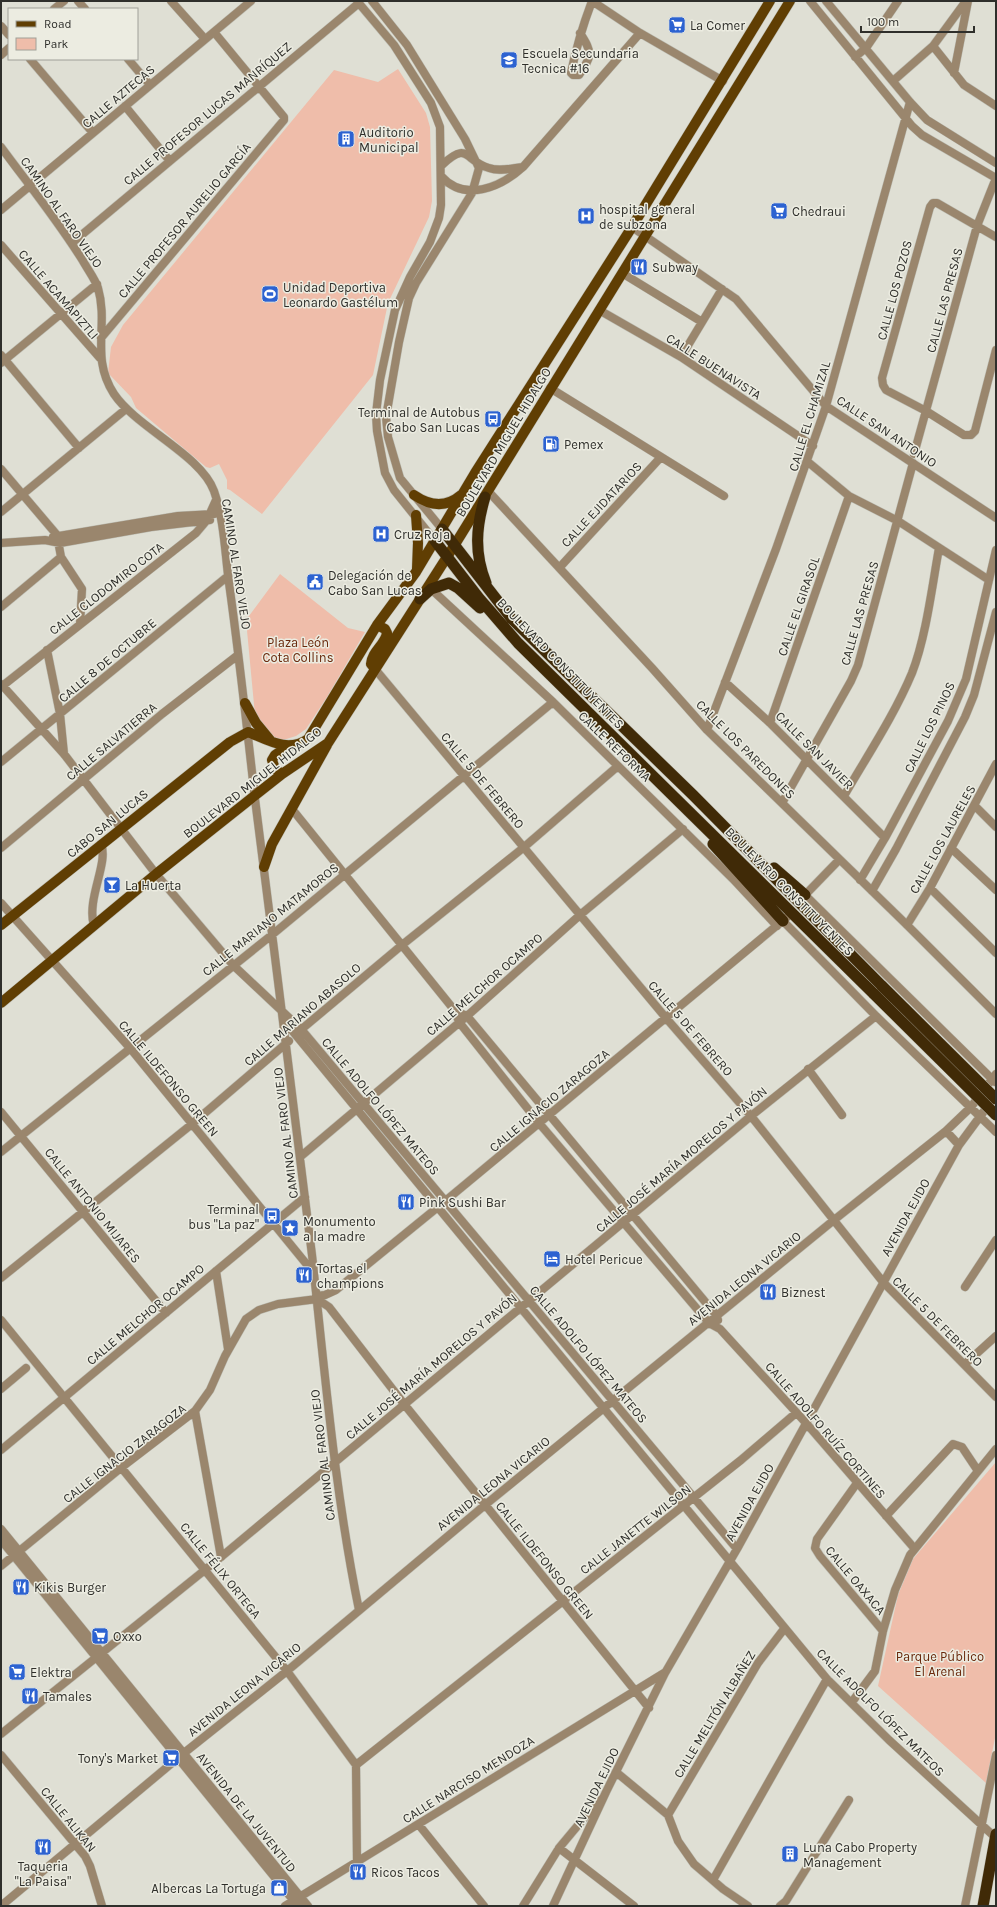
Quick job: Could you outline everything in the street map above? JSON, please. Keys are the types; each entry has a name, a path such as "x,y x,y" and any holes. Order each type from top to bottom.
{"highway":[{"path":"486,494 477,527 477,551 484,577 494,598"},
{"name":"BOULEVARD CONSTITUYENTES","path":"442,529 511,618 693,795"},
{"name":"BOULEVARD CONSTITUYENTES","path":"435,541 479,598 518,643 792,913 878,990 996,1115"},
{"path":"420,598 431,589 446,584 454,585 518,643"},
{"path":"693,795 805,895"},
{"path":"693,795 878,990 996,1099"},
{"path":"683,805 780,924"},
{"path":"983,1906 996,1836"}],"main road":[{"name":"BOULEVARD MIGUEL HIDALGO","path":"248,732 288,746 298,745 308,739 377,625 416,572 475,473 632,228 770,1"},
{"name":"BOULEVARD MIGUEL HIDALGO","path":"1,1003 156,874 282,774 328,743 454,546 790,1"},
{"path":"683,146 696,155"},
{"path":"414,495 429,503 438,505 455,499 465,491"},
{"path":"416,515 418,543 416,572"},
{"path":"375,668 371,664 372,657 386,637 387,633 385,629 377,625"},
{"path":"245,703 256,723 271,741"},
{"name":"CABO SAN LUCAS","path":"1,925 230,742 248,732"},
{"path":"264,867 272,844 328,743"},
{"path":"282,774 275,769 272,760 275,755 288,746"}],"street":[{"path":"55,8 64,1"},
{"path":"171,1 205,39"},
{"name":"CALLE AZTECAS","path":"1,210 251,1"},
{"path":"372,1 407,45 477,161"},
{"path":"580,33 592,1 640,33 722,81"},
{"path":"810,1 905,118 922,135 996,178"},
{"path":"826,1 910,102 927,120 996,163"},
{"path":"855,57 866,48 898,1"},
{"path":"893,81 933,46 967,1"},
{"path":"954,73 967,1"},
{"name":"BOULEVARD CONSTITUYENTES","path":"358,2 394,45 436,111 440,127 442,165 441,204 439,218 430,242 410,277 395,310 380,380 376,414 377,431 385,473 394,490 416,515 435,541"},
{"name":"CALLE PROFESOR LUCAS MANRÍQUEZ","path":"72,243 168,160 358,2"},
{"path":"1,26 8,34"},
{"path":"214,32 259,85"},
{"path":"441,176 451,186 474,190 489,188 513,176 523,167 640,33"},
{"path":"933,46 964,85 996,106"},
{"path":"31,60 93,133"},
{"path":"129,60 150,85"},
{"name":"CALLE PROFESOR AURELIO GARCÍA","path":"101,338 284,118 259,85"},
{"name":"CALLE EL CHAMIZAL","path":"707,730 808,462 826,406 910,102"},
{"path":"125,106 168,160"},
{"name":"CAMINO AL FARO VIEJO","path":"1,147 72,243 97,284 101,304 100,358 105,378 114,393 126,409 193,463 207,478 216,500 245,703 255,796 317,1297 334,1463 345,1539 359,1610"},
{"path":"442,165 453,155 458,153 465,154 486,167 497,170 523,167"},
{"name":"BOULEVARD CONSTITUYENTES","path":"442,529 400,478 392,455 386,417 399,342 410,298 416,283 474,190 479,168 477,161"},
{"name":"CALLE LAS PRESAS","path":"914,454 977,226 996,178"},
{"name":"CALLE LOS POZOS","path":"926,411 886,390 883,385 882,378 930,207 933,203 937,203 977,226"},
{"path":"977,226 996,238"},
{"name":"CALLE SAN ANTONIO","path":"632,228 736,299 826,406 996,518"},
{"name":"CALLE ACAMAPIZTLI","path":"1,245 100,358"},
{"path":"622,273 702,322"},
{"path":"79,448 2,359 61,314 97,284"},
{"path":"681,357 722,289"},
{"name":"CALLE BUENAVISTA","path":"599,310 681,357 813,446"},
{"path":"926,411 964,435 971,435 974,431 996,350"},
{"path":"550,388 724,496"},
{"path":"1,512 126,409"},
{"name":"CALLE EJIDATARIOS","path":"560,567 661,457"},
{"path":"808,462 849,496 898,521 989,580"},
{"name":"CALLE LAS PRESAS","path":"782,803 851,681 858,665 913,463"},
{"path":"1,469 58,539 61,557 82,589 80,624"},
{"name":"CALLE LOS PAREDONES","path":"486,494 560,567 707,730 996,1014"},
{"name":"CALLE EL GIRASOL","path":"770,723 849,496"},
{"name":"CALLE CLODOMIRO COTA","path":"2,686 196,533 208,517 216,500"},
{"path":"1,542 58,539 208,517 219,518"},
{"path":"844,796 902,694 912,673 918,655 939,548"},
{"name":"CALLE LOS PINOS","path":"860,880 885,838 948,721 966,679 989,580 995,565 996,550"},
{"path":"1,607 61,557"},
{"name":"CALLE 8 DE OCTUBRE","path":"1,762 228,576"},
{"name":"CALLE REFORMA","path":"431,589 553,702 780,924"},
{"name":"CALLE LOS PINOS","path":"872,892 965,717 974,695 996,612"},
{"path":"47,650 60,714 64,754"},
{"name":"CALLE SALVATIERRA","path":"1,848 162,714 238,655"},
{"name":"CALLE 5 DE FEBRERO","path":"375,668 580,916 751,1116 883,1282 966,1364 996,1397"},
{"name":"CALLE SAN JAVIER","path":"725,682 807,759 885,838"},
{"name":"CALLE ADOLFO LÓPEZ MATEOS","path":"2,686 42,728 64,754 156,874 233,966 298,1032 363,1103 737,1549"},
{"name":"CALLE MARIANO MATAMOROS","path":"1,1152 273,934 463,775 553,702"},
{"name":"CALLE MARIANO ABASOLO","path":"1,1278 82,1211 192,1124 298,1032 402,945 523,848 618,766"},
{"name":"CALLE LOS LAURELES","path":"907,925 930,888 996,766"},
{"path":"975,806 996,827"},
{"name":"CALLE ADOLFO RUÍZ CORTINES","path":"292,810 455,1011 459,1022 539,1123 623,1223 709,1323 720,1329 796,1414 806,1423 857,1484 914,1548"},
{"name":"CALLE MELCHOR OCAMPO","path":"300,1157 467,1016 580,916 683,829"},
{"path":"94,926 92,908 102,856 101,844"},
{"path":"951,848 996,890"},
{"path":"805,895 839,860"},
{"path":"930,888 996,953"},
{"name":"BOULEVARD CONSTITUYENTES","path":"805,895 971,1057 995,1078"},
{"name":"CALLE ILDEFONSO GREEN","path":"1,903 130,1048 314,1272"},
{"name":"CALLE IGNACIO ZARAGOZA","path":"1,1566 122,1467 195,1411 210,1390 228,1349 242,1324 252,1314 278,1304 317,1297 336,1290 446,1201 792,913"},
{"name":"BOULEVARD CONSTITUYENTES","path":"780,924 996,1132"},
{"name":"CALLE ADOLFO RUÍZ CORTINES","path":"455,1011 467,1016 550,1115 717,1316 720,1329"},
{"name":"CALLE JOSÉ MARÍA MORELOS Y PAVÓN","path":"1,1734 221,1557 751,1116 876,1016"},
{"name":"CALLE ADOLFO LÓPEZ MATEOS","path":"298,1032 357,1109 685,1504 731,1560 784,1629 827,1679 889,1740 981,1825 996,1836"},
{"path":"946,1084 959,1086 970,1082 974,1070 971,1057"},
{"path":"808,1069 842,1115"},
{"name":"AVENIDA LEONA VICARIO","path":"1,1906 181,1756 287,1671 612,1400 946,1131 971,1107 995,1078"},
{"path":"980,1116 996,1094"},
{"name":"CALLE ANTONIO MIJARES","path":"1,1112 166,1313"},
{"name":"AVENIDA EJIDO","path":"553,1906 606,1792 649,1708 665,1673 731,1560 958,1145 980,1116"},
{"path":"946,1131 958,1145"},
{"name":"CALLE MELCHOR OCAMPO","path":"1,1450 305,1197"},
{"path":"965,1287 996,1240"},
{"path":"216,1271 228,1349"},
{"name":"CALLE ILDEFONSO GREEN","path":"317,1297 329,1307 404,1404 562,1602 649,1708"},
{"name":"CALLE FÉLIX ORTEGA","path":"1,1320 65,1396 287,1671 356,1765"},
{"path":"966,1364 996,1336"},
{"path":"1,1389 26,1368"},
{"path":"195,1411 221,1557"},
{"name":"CALLE JANETTE WILSON","path":"356,1765 694,1498 796,1414"},
{"path":"886,1516 953,1444 962,1447 978,1471"},
{"path":"852,1702 875,1671 883,1631 901,1572 914,1548 996,1449"},
{"name":"CALLE OAXACA","path":"857,1484 817,1539 816,1548 820,1556 883,1631"},
{"name":"AVENIDA DE LA JUVENTUD","path":"1,1529 17,1554 297,1901 308,1906"},
{"name":"AVENIDA DE LA JUVENTUD","path":"1,1540 17,1554"},
{"name":"CALLE MELITÓN ALBAÑEZ","path":"668,1815 758,1663 784,1629"},
{"name":"CALLE NARCISO MENDOZA","path":"285,1906 297,1901 357,1862 665,1673"},
{"path":"713,1880 827,1679"},
{"name":"CALLE ALIKAN","path":"1,1755 77,1844 90,1866 102,1906"},
{"path":"965,1906 996,1755"},
{"path":"356,1765 357,1862"},
{"path":"616,1772 668,1815 684,1852 694,1864 748,1906"},
{"path":"523,1906 559,1848 606,1792"},
{"path":"780,1906 786,1901 849,1800"},
{"path":"418,1825 484,1906"},
{"path":"559,1848 634,1906"}],"green space":[{"name":"Unidad Deportiva Leonardo Gastélum","path":"398,69 426,113 430,127 432,201 429,217 388,303 373,375 262,514 227,489 227,480 219,464 210,468 206,467 136,408 131,397 108,373 111,347 123,325 334,70 378,82"},
{"name":"Plaza León Cota Collins","path":"280,574 348,628 365,632 327,697 306,729 296,736 280,741 267,735 255,715 246,620"},
{"name":"Parque Público El Arenal","path":"996,1462 996,1733 986,1783 878,1686 898,1595 913,1559"}],"place":[{"name":"La Comer","path":"677,25"},
{"name":"Escuela Secundaria Tecnica #16","path":"509,60"},
{"name":"Auditorio Municipal","path":"346,139"},
{"name":"Chedraui","path":"779,211"},
{"name":"hospital general de subzona","path":"586,216"},
{"name":"Subway","path":"639,267"},
{"name":"Unidad Deportiva Leonardo Gastélum","path":"270,294"},
{"name":"Terminal de Autobus Cabo San Lucas","path":"493,419"},
{"name":"Pemex","path":"551,444"},
{"name":"Cruz Roja","path":"381,534"},
{"name":"Delegación de Cabo San Lucas","path":"315,582"},
{"name":"La Huerta","path":"112,885"},
{"name":"Pink Sushi Bar","path":"406,1202"},
{"name":"Terminal bus \"La paz\"","path":"272,1216"},
{"name":"Monumento a la madre","path":"290,1228"},
{"name":"Hotel Pericue","path":"552,1259"},
{"name":"Tortas el champions","path":"304,1275"},
{"name":"Biznest","path":"768,1292"},
{"name":"Kikis Burger","path":"21,1587"},
{"name":"Oxxo","path":"100,1636"},
{"name":"Elektra","path":"17,1672"},
{"name":"Tamales","path":"30,1696"},
{"name":"Tony's Market","path":"171,1758"},
{"name":"Taqueria \"La Paisa\"","path":"43,1847"},
{"name":"Luna Cabo Property Management","path":"790,1854"},
{"name":"Ricos Tacos","path":"358,1872"},
{"name":"Albercas La Tortuga","path":"279,1888"}]}
